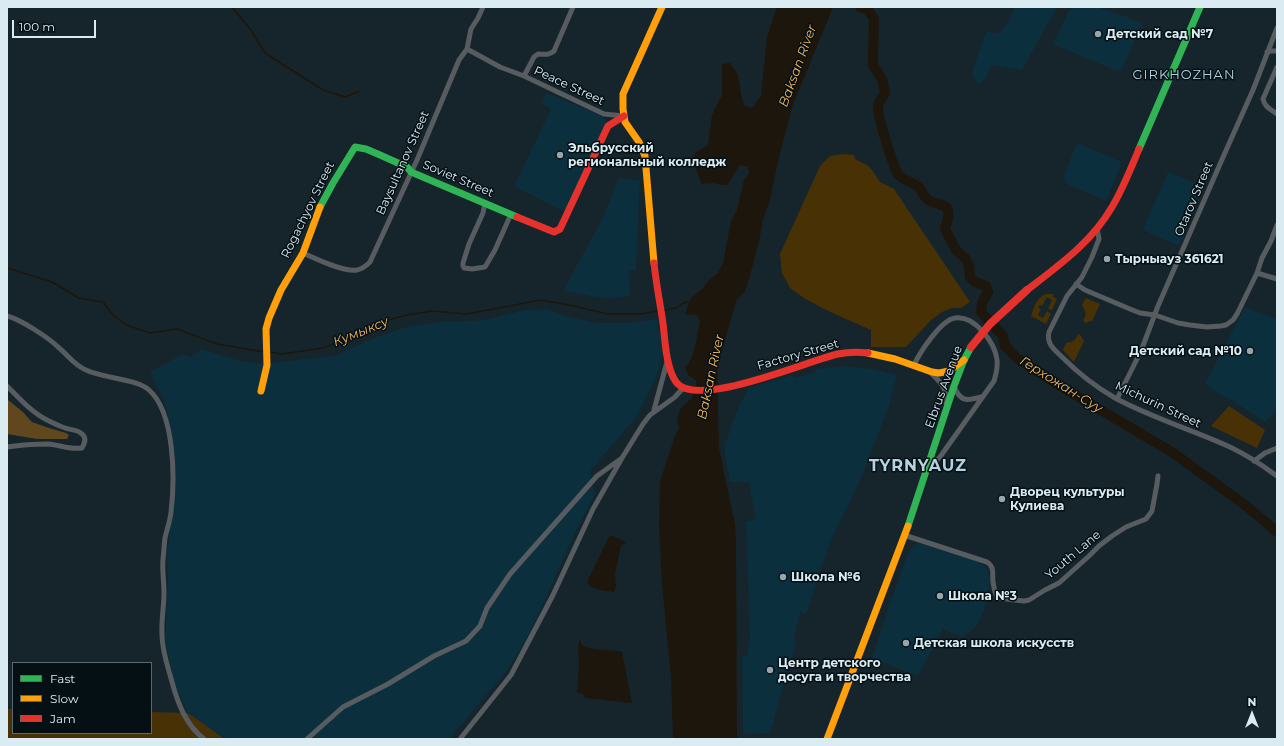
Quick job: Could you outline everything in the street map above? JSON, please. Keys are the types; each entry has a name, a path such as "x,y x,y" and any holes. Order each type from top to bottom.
{"street":[{"name":"Baysultanov Street","path":"303,253 330,264 353,270 367,266 370,262 375,254 461,55 467,49 471,29 483,7"},
{"name":"Peace Street","path":"573,7 554,51 550,55 545,56 538,54 534,57 524,76 604,114 624,116"},
{"path":"460,739 511,674 552,595 593,509 642,424 654,411 686,389 674,378 668,357 654,265 645,156 639,142 626,122 623,102 626,87 662,7"},
{"name":"Elbrus Avenue","path":"827,739 915,507 946,409 964,360 971,347 997,317 1027,290 1072,254 1097,228 1111,210 1120,193 1200,7"},
{"name":"Otarov Street","path":"1117,399 1142,351 1155,315 1253,90 1277,28"},
{"path":"467,49 500,67 524,76"},
{"path":"1267,52 1271,50 1277,51"},
{"path":"1277,67 1263,99 1266,107 1277,114"},
{"name":"Soviet Street","path":"352,150 357,147 366,150 407,167 411,172 550,231 556,231 560,229 563,223 608,126 624,116"},
{"name":"Rogachyov Street","path":"261,391 267,365 266,329 269,318 281,290 303,253 318,212 352,150"},
{"path":"485,203 483,213 469,244 463,263 464,268 472,269 485,267 496,250 511,214"},
{"path":"1076,284 1085,290 1140,313 1155,315 1178,323 1190,325 1207,327 1226,325 1233,320 1237,314 1257,273 1277,225"},
{"name":"Michurin Street","path":"1097,228 1099,239 1086,271 1066,296 1049,332 1048,340 1055,351 1081,374 1117,399 1231,448 1277,476"},
{"path":"1257,273 1277,279"},
{"path":"7,316 13,317 58,346 72,361 86,370 108,378 140,384 154,395 162,408 170,436 172,473 171,512 165,539 163,562 163,647 176,695 185,719 204,739"},
{"path":"914,365 922,351 943,324 950,319 957,318 967,320 984,332 993,347 997,359 997,370 995,377 940,456 928,469"},
{"name":"Factory Street","path":"686,389 720,389 842,354 871,354 914,365 930,372"},
{"path":"654,411 668,357"},
{"path":"930,372 947,372 964,360"},
{"path":"930,372 942,383 944,387 946,409"},
{"path":"7,386 30,409 45,419 64,428 82,433 85,437 85,443 82,448 75,449 49,444 7,447"},
{"path":"954,386 957,393 962,398 970,400 981,397"},
{"path":"1254,461 1265,453 1277,448"},
{"path":"307,739 343,707 388,684 434,656 466,641 480,626 487,608 510,574 597,476 622,458"},
{"name":"Youth Lane","path":"904,535 991,564 997,598 1024,601 1029,600 1059,583 1112,536 1126,527 1146,519 1152,511 1158,476"}],"shaded area":[{"path":"1015,7 1057,7 1022,70 991,65 987,78 978,84 972,74 986,32 989,31 995,34 1000,32 1008,22"},
{"name":"Детский сад №7","path":"1073,7 1096,7 1125,16 1142,24 1122,69 1117,71 1053,44 1068,13"},
{"name":"Эльбрусский региональный колледж","path":"546,93 600,115 606,120 606,124 565,212 514,186 551,109 541,104"},
{"path":"1077,143 1122,162 1106,201 1067,184 1063,177"},
{"path":"843,154 854,155 855,159 867,165 872,170 880,182 894,189 970,302 961,308 952,308 942,312 931,320 906,347 871,347 871,330 826,310 804,298 790,288 782,273 780,254 820,166 830,156"},
{"path":"1168,172 1202,186 1195,203 1197,204 1179,246 1143,230"},
{"path":"619,178 640,181 636,271 629,270 630,296 608,299 563,291 602,219"},
{"path":"1046,294 1054,294 1053,297 1057,299 1052,310 1048,309 1052,300 1047,297 1042,306 1040,305 1038,307 1041,309 1038,315 1043,318 1047,311 1051,314 1046,324 1031,316 1034,306 1038,300"},
{"path":"1086,298 1100,304 1092,321 1086,323 1083,321 1086,314 1082,305"},
{"name":"Детский сад №10","path":"1245,307 1277,319 1277,409 1265,422 1205,384"},
{"path":"547,309 566,316 596,323 630,323 657,319 663,352 657,375 637,416 590,471 595,494 576,531 530,632 506,672 449,739 228,739 199,723 188,713 175,684 165,641 168,585 167,554 175,490 172,436 165,403 150,372 183,354 191,357 201,349 241,361 262,364 334,356 374,338 410,326 443,322 486,320 521,311"},
{"path":"1078,334 1084,341 1074,362 1063,350 1066,343 1074,341"},
{"path":"846,366 872,369 897,375 889,406 859,483 830,542 806,614 800,612 794,639 796,642 770,733 743,734 742,656 747,656 750,636 746,521 756,520 749,482 730,482 725,455 725,444 736,413 748,388 793,375 795,378 814,373 816,369"},
{"path":"7,399 24,413 32,422 66,433 69,435 67,439 37,439 7,434"},
{"path":"1229,406 1265,430 1257,448 1211,426"},
{"name":"Школа №3","path":"918,543 976,561 987,568 990,583 984,611 976,627 962,637 943,629 918,675 872,658 909,551"},
{"path":"7,709 12,709 12,734 152,734 152,712 188,713 225,739 7,739"}],"water":[{"name":"Baksan River","path":"777,7 833,7 792,107 770,200 763,219 759,242 749,279 744,293 737,299 717,367 719,448 735,525 736,542 737,739 673,739 671,677 662,584 659,522 660,481 675,436 680,426 677,422 680,409 692,398 696,384 696,380 689,376 685,368 694,352 700,321 697,315 685,314 691,298 717,274 723,263 731,221 737,210 744,180 749,173 748,167 740,165 727,185 713,183 702,184 692,160 695,153 708,145 712,115 722,95 722,64 730,63 738,75 742,99 745,106 752,108 761,96 767,37"},
{"path":"610,535 626,542 625,544 621,545 615,574 616,586 614,592 592,588 587,583"},
{"path":"580,639 582,645 586,647 622,652 632,703 585,698 583,694 577,693 579,666 578,646"}],"waterway":[{"path":"232,7 251,30 265,53 323,90 345,97 359,91"},
{"name":"Герхожан-Суу","path":"860,7 868,10 874,19 873,65 882,79 885,93 878,106 878,111 898,174 919,187 927,199 947,208 948,216 945,229 956,250 965,258 969,266 970,277 975,282 986,286 988,292 982,303 981,312 1003,336 1005,346 1018,359 1070,392 1172,452 1245,505 1277,532"},
{"name":"Кумыксу","path":"7,268 52,282 79,298 103,302 113,315 126,325 150,333 177,329 217,344 265,352"},
{"name":"Кумыксу","path":"269,352 282,354 323,348 356,335 380,322 407,315 432,311 467,314 541,300 608,314 641,314 658,311"},
{"name":"Кумыксу","path":"664,310 677,308 683,303 690,302"}],"traffic: fast":[{"path":"1139,149 1200,7"},
{"path":"320,207 355,147 366,149 380,155 407,167 411,172 517,217"},
{"path":"908,526 954,386 964,360 971,347"}],"traffic: slow":[{"path":"654,263 645,156 639,142 625,122 623,94 662,7"},
{"path":"261,391 267,365 266,329 269,318 281,290 303,253 320,207"},
{"path":"868,353 895,359 939,373 949,371 964,360"},
{"path":"827,739 908,526"}],"traffic: jam":[{"path":"517,217 554,232 560,229 608,126 624,116"},
{"path":"1027,290 1074,253 1104,220 1127,178 1139,149"},
{"path":"654,263 666,354 670,369 676,382 688,389 706,390 728,387 754,381 838,354 853,352 868,353"},
{"path":"971,347 990,324 1027,290"}],"place":[{"name":"Детский сад №7","path":"1098,34"},
{"name":"Эльбрусский региональный колледж","path":"560,155"},
{"name":"Тырныауз 361621","path":"1107,259"},
{"name":"Детский сад №10","path":"1250,351"},
{"name":"Дворец культуры Кулиева","path":"1002,499"},
{"name":"Школа №6","path":"783,577"},
{"name":"Школа №3","path":"940,596"},
{"name":"Детская школа искусств","path":"906,643"},
{"name":"Центр детского досуга и творчества","path":"770,670"}],"district":[{"name":"GIRKHOZHAN","path":"1184,75"},
{"name":"TYRNYAUZ","path":"918,466"}]}
